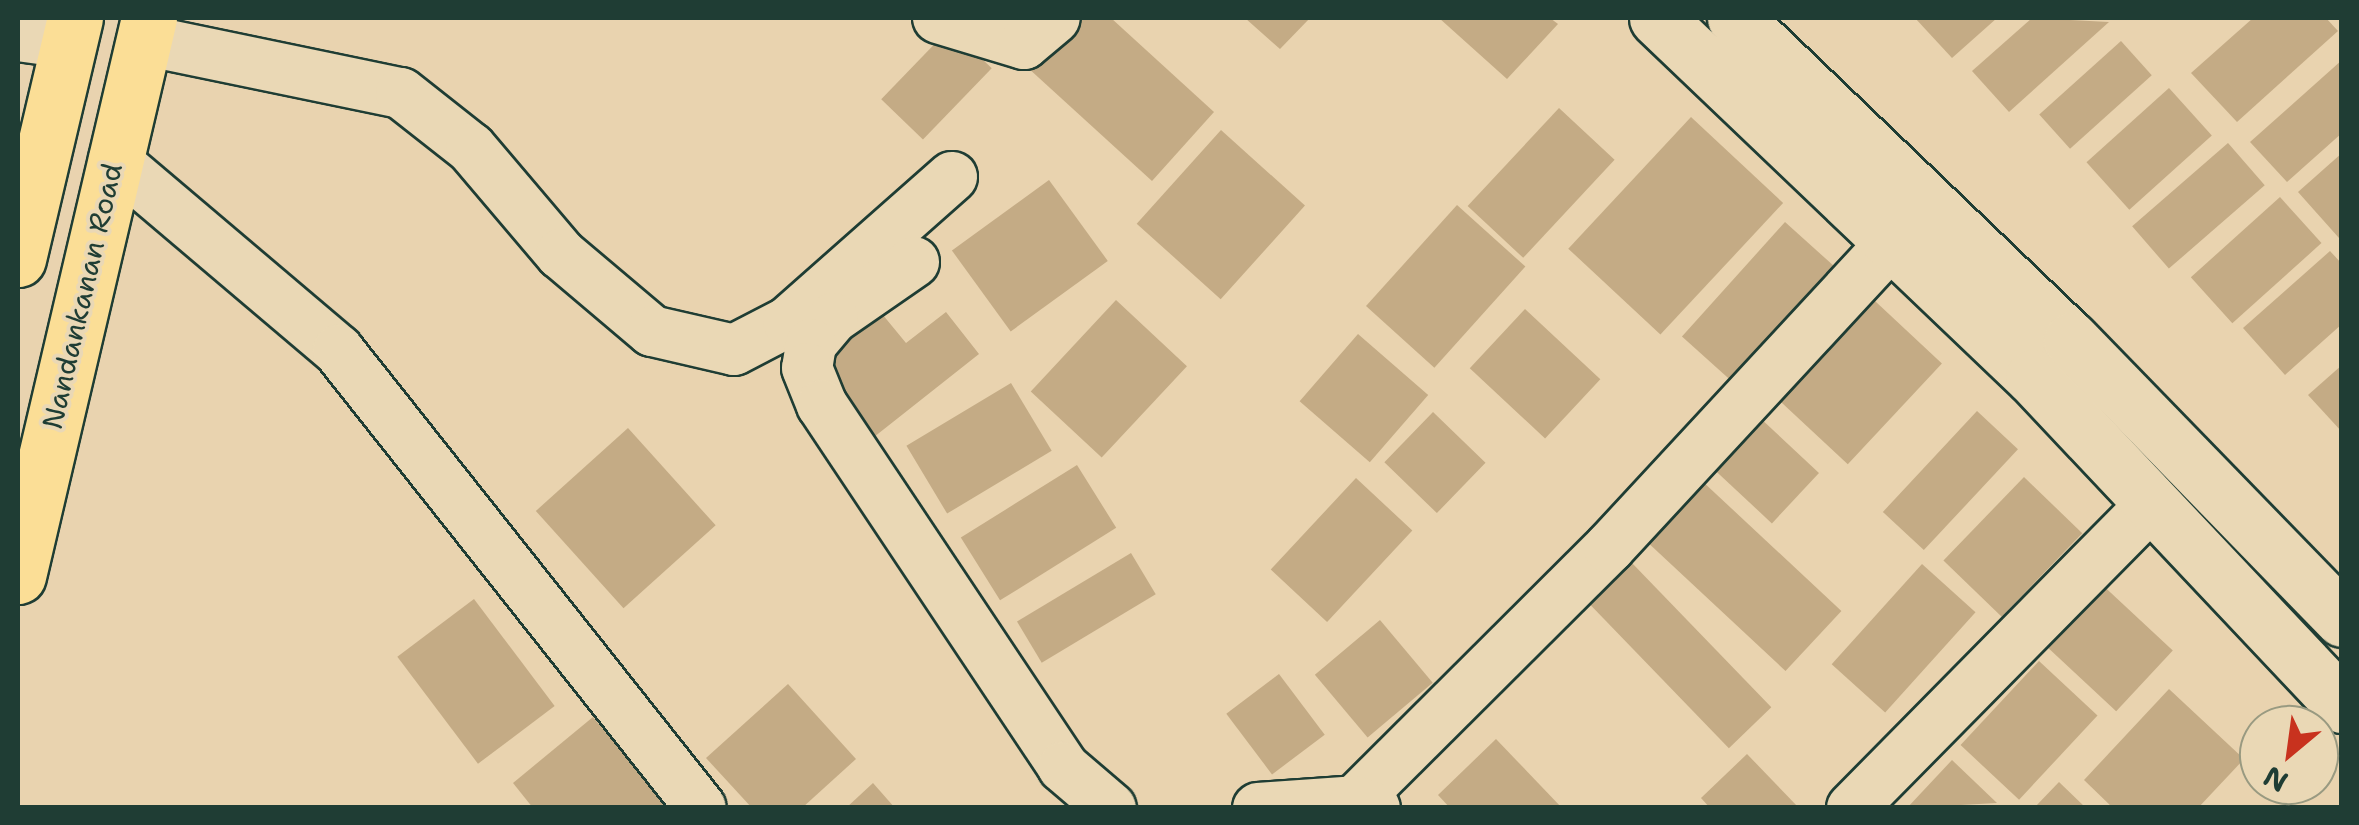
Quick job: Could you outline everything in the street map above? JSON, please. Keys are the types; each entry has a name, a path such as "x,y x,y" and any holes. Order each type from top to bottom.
{"main road":[{"name":"Nandankanan Road","path":"18,576 146,29"},
{"path":"18,259 54,32"}],"street":[{"path":"938,18 1024,44 1055,18"},
{"path":"1658,18 1892,242 2052,358 2152,504 2342,705"},
{"path":"1734,18 2052,358 2342,619"},
{"path":"146,29 401,93 471,148 561,254 652,331 734,350 788,322 952,176"},
{"path":"114,160 338,350 701,808"},
{"path":"1258,808 1365,804 1892,242"},
{"path":"914,262 833,318 811,344 807,368 822,405 1063,767 1111,808"},
{"path":"1852,808 2152,504"}],"building":[{"path":"1073,18 1111,18 1214,112 1152,181 1027,67"},
{"path":"1245,18 1310,18 1280,49"},
{"path":"1439,18 1550,18 1558,24 1507,79"},
{"path":"1915,18 1997,18 1952,58"},
{"path":"2032,18 2109,22 2009,112 1972,71"},
{"path":"2253,18 2326,18 2338,31 2237,122 2191,73"},
{"path":"950,28 992,68 923,140 881,99"},
{"path":"2121,41 2152,75 2070,149 2039,115"},
{"path":"2342,60 2342,133 2287,182 2250,142"},
{"path":"2169,88 2212,136 2129,210 2087,162"},
{"path":"1559,108 1615,160 1523,258 1468,206"},
{"path":"1691,117 1783,203 1660,335 1568,249"},
{"path":"1221,130 1305,206 1221,299 1137,224"},
{"path":"2228,143 2265,185 2169,269 2132,226"},
{"path":"2342,153 2342,235 2339,238 2298,192"},
{"path":"1049,180 1108,261 1011,331 952,251"},
{"path":"2280,197 2321,243 2232,323 2191,277"},
{"path":"1457,205 1525,267 1434,368 1366,306"},
{"path":"1785,222 1839,271 1736,385 1682,336"},
{"path":"2330,251 2342,264 2342,324 2285,375 2243,328"},
{"path":"1860,287 1942,363 1848,464 1766,388"},
{"path":"1116,300 1187,366 1102,458 1031,391"},
{"path":"878,309 906,343 946,312 979,354 874,437 813,361"},
{"path":"1525,309 1600,379 1545,438 1470,368"},
{"path":"1358,334 1428,395 1370,462 1300,401"},
{"path":"2342,365 2342,432 2308,395"},
{"path":"1011,383 1052,451 947,514 906,446"},
{"path":"1977,411 2018,449 1924,550 1883,512"},
{"path":"1433,412 1486,463 1437,513 1384,462"},
{"path":"1759,417 1819,473 1772,523 1712,467"},
{"path":"628,428 716,525 624,608 536,511"},
{"path":"1077,465 1116,528 1000,600 961,538"},
{"path":"2024,477 2082,533 2002,617 1943,560"},
{"path":"1356,478 1412,531 1327,622 1271,569"},
{"path":"1701,480 1841,611 1785,671 1645,540"},
{"path":"1131,553 1156,594 1042,663 1017,622"},
{"path":"1631,562 1771,707 1729,748 1589,603"},
{"path":"1922,564 1976,612 1885,713 1832,664"},
{"path":"2096,579 2173,651 2116,711 2039,640"},
{"path":"474,599 555,706 478,764 397,657"},
{"path":"1380,620 1433,683 1368,737 1315,675"},
{"path":"2039,661 2098,716 2019,800 1961,745"},
{"path":"1279,674 1325,735 1272,774 1226,714"},
{"path":"788,684 856,759 802,808 752,808 706,758"},
{"path":"2169,689 2239,754 2239,764 2198,808 2113,808 2084,780"},
{"path":"593,717 669,808 533,808 513,783"},
{"path":"1496,739 1562,808 1450,808 1438,795"},
{"path":"1747,754 1799,808 1710,808 1701,798"},
{"path":"1952,760 1997,803 1907,808"},
{"path":"2059,782 2086,808 2034,808"},
{"path":"873,783 895,808 846,808"}]}
